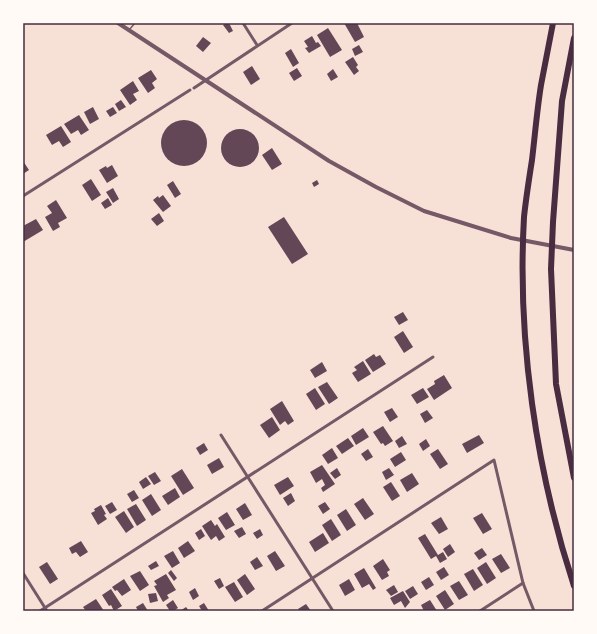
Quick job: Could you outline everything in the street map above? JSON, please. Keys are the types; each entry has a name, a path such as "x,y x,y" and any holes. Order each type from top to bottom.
{"highway":[{"path":"553,23 541,87 524,216 523,264 525,321 533,413 541,460 556,524 574,586"},
{"path":"574,38 562,101 551,269 556,384 574,478"}],"street":[{"path":"118,23 329,161 424,211 511,238 574,250"},
{"path":"243,23 257,45"},
{"path":"194,88 292,23"},
{"path":"23,196 190,90"},
{"path":"40,611 46,609 433,357"},
{"path":"221,434 332,611"},
{"path":"262,611 494,460 523,583 534,611"},
{"path":"23,573 46,609"},
{"path":"480,611 523,583"}],"lane":[{"path":"129,30 134,23"}],"building":[{"path":"229,23 233,31 229,33 223,25"},
{"path":"344,23 357,23 364,37 355,42"},
{"path":"328,28 342,50 330,57 317,35"},
{"path":"312,36 316,43 318,42 321,46 309,53 305,48 308,47 304,41"},
{"path":"203,37 211,43 203,52 196,46"},
{"path":"359,45 363,52 355,56 352,49"},
{"path":"291,49 299,63 293,67 285,53"},
{"path":"353,57 358,65 356,67 359,71 354,75 345,62"},
{"path":"252,66 260,79 251,85 243,72"},
{"path":"297,68 302,76 294,81 289,73"},
{"path":"333,69 338,77 331,81 327,74"},
{"path":"151,70 157,79 152,83 155,88 148,93 138,78"},
{"path":"133,81 139,91 133,94 137,100 130,105 120,90"},
{"path":"121,100 126,107 119,111 115,104"},
{"path":"93,107 99,119 90,124 84,112"},
{"path":"113,107 117,113 110,117 106,111"},
{"path":"79,115 89,130 81,135 78,130 71,134 64,124"},
{"path":"180,120 188,120 197,124 203,130 207,143 203,156 197,162 188,166 180,166 171,162 165,156 161,147 161,139 165,130 171,124"},
{"path":"61,126 71,142 63,147 59,141 52,145 46,135"},
{"path":"236,129 244,129 254,134 258,141 258,155 254,162 244,167 236,167 226,162 224,159 221,152 221,144 226,134 229,132"},
{"path":"272,148 282,164 272,170 262,155"},
{"path":"23,161 29,170 23,174"},
{"path":"112,165 118,176 107,183 99,170 106,166 107,168"},
{"path":"91,179 101,195 92,201 82,185"},
{"path":"317,180 319,184 314,187 312,183"},
{"path":"173,181 181,194 175,198 167,185"},
{"path":"113,188 119,199 113,203 106,192"},
{"path":"163,195 171,206 163,212 153,200 158,196 159,198"},
{"path":"108,198 112,205 105,209 101,203"},
{"path":"56,200 67,218 58,223 60,227 53,231 45,217 52,213 47,206"},
{"path":"159,213 164,221 157,226 151,219"},
{"path":"284,217 308,254 292,264 268,227"},
{"path":"36,219 43,230 23,242 23,226"},
{"path":"403,312 408,320 399,325 394,317"},
{"path":"403,331 413,347 404,353 394,337"},
{"path":"374,354 376,357 380,355 386,364 373,372 365,360"},
{"path":"363,361 371,374 358,382 352,373 357,370 354,367"},
{"path":"322,362 327,371 315,378 310,370"},
{"path":"444,375 452,388 434,400 427,389 435,384 434,381"},
{"path":"327,382 338,398 329,404 318,387"},
{"path":"315,388 325,404 316,410 306,394"},
{"path":"423,388 429,397 417,404 411,395"},
{"path":"282,401 294,421 288,425 285,421 280,425 270,409"},
{"path":"392,408 398,417 390,422 384,412"},
{"path":"427,410 433,418 425,423 420,414"},
{"path":"272,417 280,430 269,438 260,425"},
{"path":"383,426 393,441 385,446 383,443 381,444 373,432"},
{"path":"363,428 369,437 356,445 351,436"},
{"path":"479,435 484,443 467,453 462,444"},
{"path":"402,436 407,444 399,448 395,441"},
{"path":"348,438 354,446 342,454 336,446"},
{"path":"426,439 430,446 423,451 419,444"},
{"path":"204,443 208,450 200,455 196,448"},
{"path":"332,448 338,458 328,464 322,455"},
{"path":"368,449 373,457 366,461 361,454"},
{"path":"438,449 448,464 440,469 430,454"},
{"path":"401,452 406,460 395,467 390,459"},
{"path":"219,458 224,467 212,474 207,465"},
{"path":"322,465 335,484 323,492 321,488 325,485 322,479 316,483 310,472"},
{"path":"337,468 341,475 335,479 330,473"},
{"path":"389,468 394,475 386,480 382,472"},
{"path":"182,469 194,488 183,495 171,476"},
{"path":"155,472 161,481 154,485 148,476"},
{"path":"412,473 419,484 407,492 400,480"},
{"path":"146,477 151,484 143,489 139,482"},
{"path":"288,477 294,486 280,495 274,485"},
{"path":"391,482 400,496 392,501 383,487"},
{"path":"175,488 180,497 168,505 162,496"},
{"path":"134,490 139,498 132,502 127,494"},
{"path":"291,493 295,501 288,506 283,498"},
{"path":"151,494 161,510 152,516 142,500"},
{"path":"363,498 374,514 365,520 354,504"},
{"path":"112,502 117,510 110,514 105,506"},
{"path":"325,502 330,509 323,514 318,506"},
{"path":"245,503 252,515 243,520 236,509"},
{"path":"136,504 146,520 137,526 127,509"},
{"path":"101,505 107,519 98,525 91,513 95,511 94,509"},
{"path":"346,509 356,525 347,531 337,515"},
{"path":"124,511 134,527 126,533 115,517"},
{"path":"227,512 235,525 226,530 218,518"},
{"path":"482,513 492,529 483,534 473,518"},
{"path":"441,517 448,529 439,534 431,523"},
{"path":"331,519 341,535 332,541 322,525"},
{"path":"211,520 215,526 217,524 225,537 219,541 216,536 211,540 202,526"},
{"path":"242,527 246,534 239,538 234,531"},
{"path":"201,529 205,536 199,540 195,533"},
{"path":"260,529 263,535 257,539 253,533"},
{"path":"323,533 329,543 315,552 309,542"},
{"path":"425,534 438,555 443,552 447,559 440,563 436,556 431,559 418,538"},
{"path":"81,541 88,552 80,557 76,552 72,554 69,548"},
{"path":"188,541 195,551 184,558 178,548"},
{"path":"450,544 455,552 448,557 443,549"},
{"path":"482,548 487,555 479,560 474,553"},
{"path":"173,551 180,563 172,568 164,556"},
{"path":"275,551 285,566 276,571 267,556"},
{"path":"501,554 510,568 501,573 492,559"},
{"path":"257,557 263,566 255,570 250,562"},
{"path":"383,559 390,570 387,572 389,576 382,580 373,566"},
{"path":"156,561 159,566 151,570 148,566"},
{"path":"47,562 58,579 50,584 39,567"},
{"path":"486,562 496,578 487,584 477,568"},
{"path":"444,567 449,575 441,580 436,572"},
{"path":"364,568 376,588 373,590 369,584 362,588 354,574"},
{"path":"473,569 483,585 474,591 464,574"},
{"path":"171,570 177,578 174,581 168,573"},
{"path":"140,571 149,585 140,591 130,576"},
{"path":"166,574 176,590 167,595 169,598 163,602 154,586 157,585 154,581"},
{"path":"245,574 255,589 247,595 237,580"},
{"path":"429,577 434,585 426,590 421,582"},
{"path":"220,578 224,586 219,589 214,581"},
{"path":"124,579 131,590 122,596 112,587"},
{"path":"349,579 355,590 345,596 339,585"},
{"path":"459,581 468,595 459,600 450,586"},
{"path":"234,582 243,597 235,602 225,587"},
{"path":"394,585 398,592 391,596 386,590"},
{"path":"413,586 418,594 410,599 405,591"},
{"path":"195,588 199,596 193,600 189,592"},
{"path":"111,589 122,606 114,611 102,595"},
{"path":"445,590 454,604 445,610 436,596"},
{"path":"403,591 410,602 405,608 401,601 394,605 390,598"},
{"path":"156,593 158,601 150,603 148,594"},
{"path":"96,599 104,611 86,611 83,607"},
{"path":"173,600 178,608 170,611 166,605"},
{"path":"430,600 437,611 424,611 421,605"},
{"path":"143,603 148,611 138,611 136,607"},
{"path":"204,603 209,611 202,611 199,606"},
{"path":"306,604 311,611 299,611 298,609"},
{"path":"186,607 189,611 180,611"}]}
